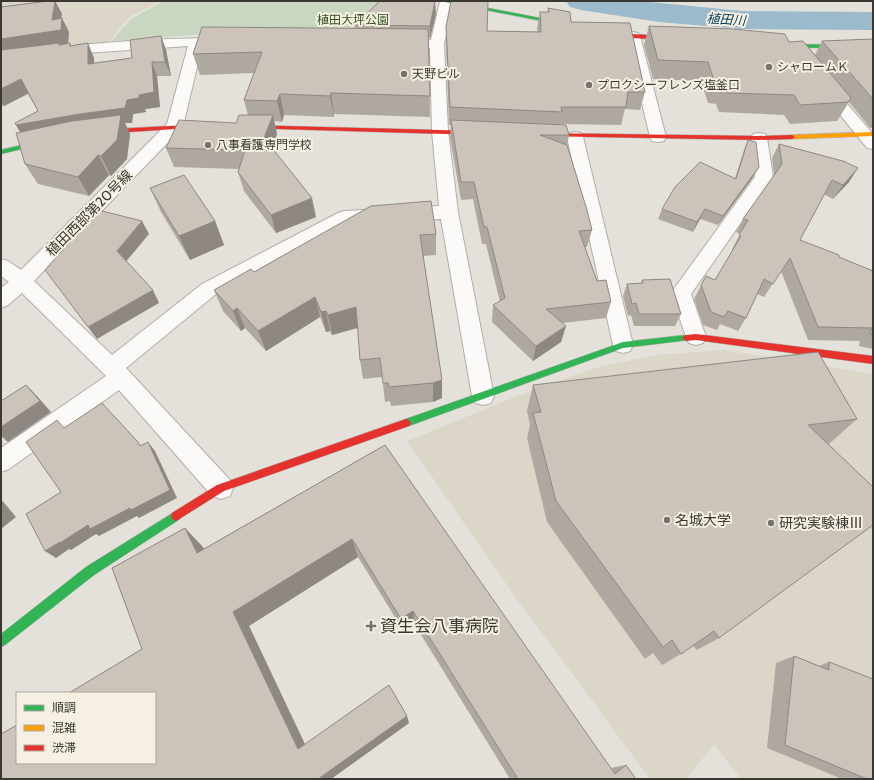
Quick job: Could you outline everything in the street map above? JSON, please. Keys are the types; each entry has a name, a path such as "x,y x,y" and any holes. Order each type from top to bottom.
{"street":[{"path":"483,396 449,212 440,131 437,44 445,1 578,26"},
{"path":"594,29 633,36 686,40"},
{"path":"633,36 658,137"},
{"path":"175,126 196,42"},
{"path":"1,60 29,55 114,46 196,42 242,42"},
{"path":"383,43 437,44"},
{"path":"770,45 798,53 873,47"},
{"path":"817,76 870,138"},
{"name":"植田西部第20号線","path":"1,300 22,281 175,126"},
{"path":"90,133 129,128 214,126"},
{"path":"238,127 488,133"},
{"path":"527,135 574,137 870,138"},
{"path":"574,137 623,345"},
{"path":"696,337 681,293 764,177 759,138"},
{"path":"1,152 59,139"},
{"path":"1,461 116,372 208,289 344,217 449,212"},
{"path":"1,266 22,281 116,372 221,488"},
{"path":"1,641 90,571 221,488 623,345 696,337 873,360"}],"shaded area":[{"path":"1,1 160,1 129,17 109,42 27,48 1,52"},
{"name":"名城大学","path":"724,350 873,374 873,779 738,779 738,775 714,745 686,779 650,779 516,598 407,441 515,397 595,368 655,355"}],"green space":[{"name":"植田大坪公園","path":"164,1 388,1 364,39 192,35 112,41 131,19"}],"building":[{"path":"55,1 52,20 62,18 61,30 1,39 1,7"},
{"path":"380,1 435,1 430,26 355,25"},
{"path":"451,1 488,1 487,31 541,32 540,12 549,12 548,8 570,12 571,22 630,23 645,92 628,92 626,107 561,107 562,112 450,107 446,27"},
{"path":"649,26 733,29 785,34 789,42 803,41 851,98 848,102 800,105 794,95 727,93 724,85 715,84 708,62 658,60"},
{"path":"202,27 428,29 430,96 331,93 330,96 280,94 277,101 244,100 262,52 193,54"},
{"path":"161,36 165,62 152,62 154,92 139,95 139,98 127,100 125,108 16,125 15,123 38,111 21,79 1,89 1,50 60,43 59,45 70,43 70,46 88,43 88,64 132,58 130,40"},
{"path":"873,39 873,99 822,41"},
{"path":"121,115 117,140 101,156 98,155 78,177 25,164 16,133 72,121"},
{"path":"239,115 273,115 264,138 312,198 271,215 238,172 245,150 166,148 179,120 236,123"},
{"path":"451,120 566,125 569,135 540,135 567,145 592,230 579,231 597,281 606,280 611,302 546,309 566,326 536,346 493,305 505,298 487,227 484,227 474,182 461,182"},
{"path":"748,140 756,142 759,167 723,216 705,209 697,222 662,209 675,187 700,162 736,179"},
{"path":"779,144 843,161 858,168 843,185 832,180 800,240 839,255 839,257 873,271 873,334 870,334 872,328 818,327 790,258 773,284 764,279 746,318 728,311 724,317 711,312 701,285 706,276 715,280 741,236 739,235 748,220 743,219 782,164"},
{"path":"184,175 215,221 179,236 150,188"},
{"path":"431,201 436,234 420,235 442,380 433,383 389,387 388,383 383,383 380,358 360,360 356,307 328,315 326,311 321,312 315,297 258,331 237,308 233,311 214,290 251,269 254,272 371,206"},
{"path":"98,210 142,221 117,251 153,290 88,327 45,270"},
{"path":"670,279 681,314 639,314 636,303 632,304 627,284 643,283 642,280"},
{"name":"研究実験棟Ⅲ","path":"818,352 857,419 808,425 873,487 873,525 719,638 714,631 681,654 672,640 663,647 556,501 533,413 541,412 533,385"},
{"path":"26,385 40,401 1,427 1,401"},
{"path":"102,403 140,446 148,442 170,490 131,510 130,508 90,529 88,525 45,551 26,514 61,492 26,442 57,420 64,428"},
{"path":"385,445 615,774 626,765 636,779 518,779 413,611 401,619 352,539 233,612 298,749 389,685 407,716 318,779 1,779 1,734 16,726 16,764 156,764 156,692 71,692 142,649 112,568 185,528 197,553"},
{"path":"794,656 829,670 829,662 873,679 873,779 867,779 785,745"}],"waterway":[{"name":"植田川","path":"581,1 659,13 742,20 873,21"}],"traffic: fast":[{"path":"443,1 568,24"},
{"path":"779,46 873,47"},
{"path":"1,152 48,141"},
{"path":"406,423 623,345 686,338"},
{"path":"1,641 90,571 176,516"}],"traffic: slow":[{"path":"792,137 873,134"}],"traffic: jam":[{"path":"603,30 633,36 676,39"},
{"path":"98,132 205,126"},
{"path":"246,127 479,133"},
{"path":"540,135 759,138 792,137"},
{"path":"686,338 696,337 873,360"},
{"path":"176,516 221,488 406,423"}],"place":[{"name":"シャロームＫ","path":"769,67"},
{"name":"天野ビル","path":"404,74"},
{"name":"プロクシーフレンズ塩釜口","path":"589,85"},
{"name":"八事看護専門学校","path":"208,145"},
{"name":"名城大学","path":"667,520"},
{"name":"研究実験棟Ⅲ","path":"771,523"},
{"name":"資生会八事病院","path":"371,626"}]}
